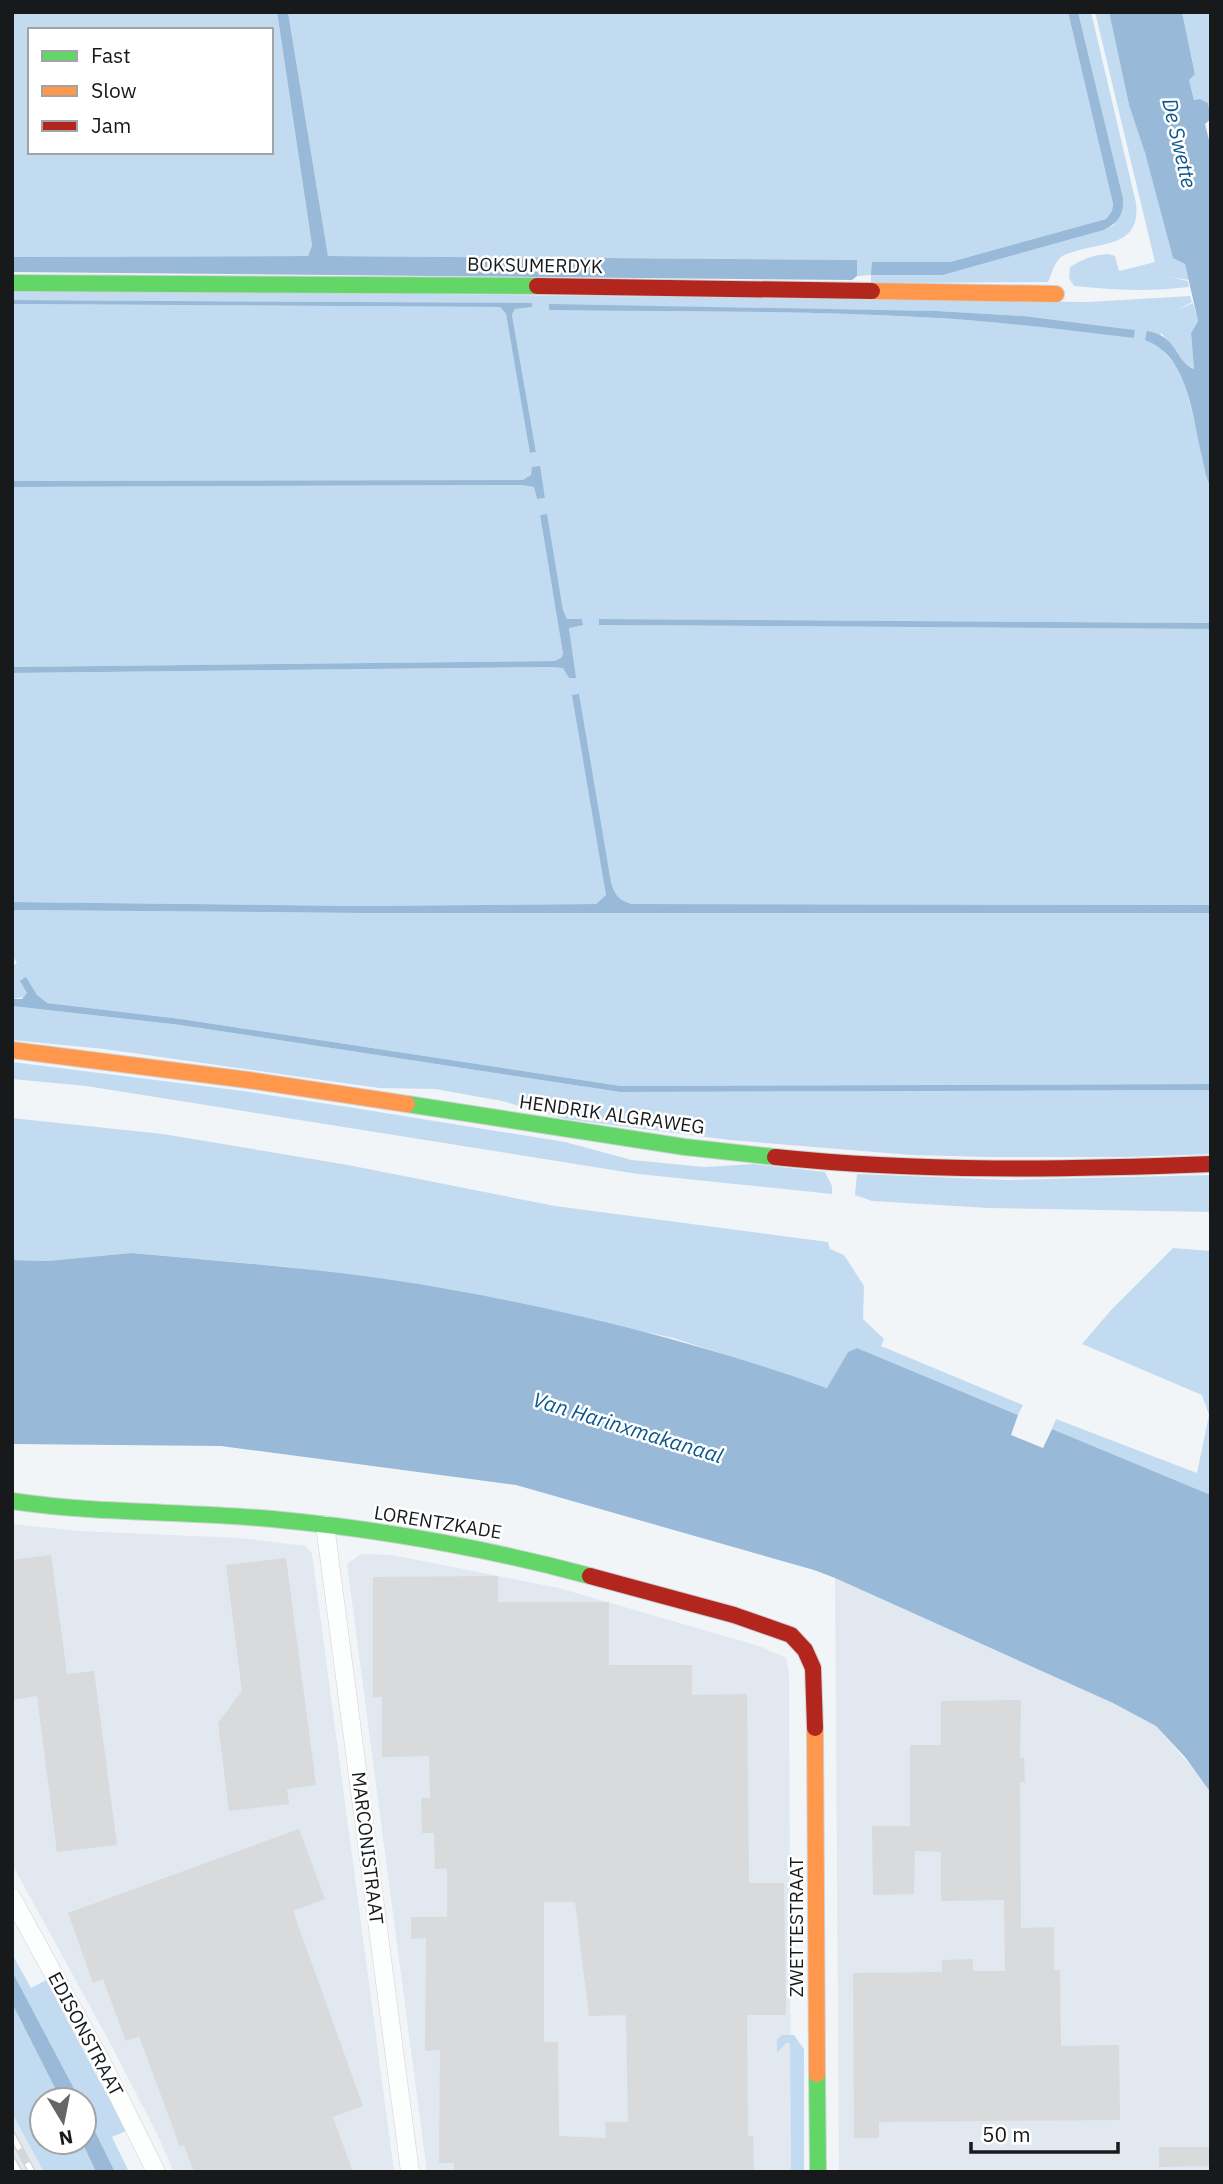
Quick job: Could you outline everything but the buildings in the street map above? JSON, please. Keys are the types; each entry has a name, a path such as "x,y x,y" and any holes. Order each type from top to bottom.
{"street":[{"name":"BOKSUMERDYK","path":"12,282 527,285 1056,294"},
{"name":"HENDRIK ALGRAWEG","path":"12,1050 248,1080 685,1147 814,1161 1009,1169 1211,1164"},
{"name":"LORENTZKADE","path":"12,1501 66,1508 216,1514 325,1525 530,1559 594,1575 791,1635 803,1644 810,1656 815,1682"},
{"name":"MARCONISTRAAT","path":"325,1525 410,2172"},
{"name":"ZWETTESTRAAT","path":"815,1682 818,2172"},
{"name":"EDISONSTRAAT","path":"12,1898 100,2059 156,2172"}],"shaded area":[{"path":"12,12 277,12 312,247 308,256 12,257"},
{"path":"288,12 1068,12 1113,204 1112,211 1106,219 950,262 872,262 872,275 943,275 1114,225 1123,198 1078,12 1091,12 1136,203 1136,217 1133,227 1120,239 1061,257 1048,282 871,283 871,275 857,276 857,260 328,256"},
{"path":"1095,12 1109,12 1129,105 1173,257 1185,264 1189,280 1170,277 1188,281 1189,287 1103,289 1074,286 1069,278 1070,267 1099,255 1115,256 1119,271 1155,262"},
{"path":"1182,12 1211,12 1211,114 1208,103 1200,99 1194,100 1189,80 1195,73"},
{"path":"12,289 1088,302 1190,296 1192,302 1177,310 1193,303 1198,321 1191,333 1194,369 1161,333 1157,344 1177,367 1185,384 1211,487 1211,623 599,619 599,625 1211,629 1211,905 632,904 623,901 611,882 578,694 606,895 596,904 357,906 12,902 12,673 563,667 569,678 575,678 569,628 583,624 582,619 567,619 563,610 546,514 540,515 563,654 554,661 12,667 12,487 521,485 534,487 537,499 545,498 539,466 523,480 12,481 12,304 500,307 506,314 531,453 536,452 512,315 515,309 531,307 531,303 12,300","holes":["549,305 937,311 1024,316 1135,330 1134,337 890,315 549,310"]},
{"path":"12,910 358,913 1211,913 1211,1084 621,1086 181,1019 46,1003 26,978 25,997 12,999 12,966 17,963 12,955"},
{"path":"12,1006 180,1025 620,1092 1211,1090 1211,1154 1124,1157 911,1155 730,1140 565,1119 502,1101 435,1089 379,1088 104,1049 12,1040"},
{"path":"12,1062 348,1107 565,1142 632,1160 704,1167 754,1164 825,1172 832,1186 832,1194 638,1174 86,1086 12,1079"},
{"path":"12,1118 163,1134 348,1165 555,1206 828,1242 830,1249 844,1255 864,1286 863,1319 884,1339 881,1346 1023,1405 1018,1415 857,1348 848,1352 828,1388 673,1338 453,1290 289,1267 131,1253 47,1261 12,1260"},
{"path":"857,1174 1007,1180 1211,1175 1211,1212 988,1208 872,1201 855,1195"},
{"path":"1173,1248 1211,1251 1211,1495 1052,1429 1056,1419 1197,1473 1209,1415 1202,1395 1082,1344 1112,1309"},
{"path":"12,1524 79,1531 240,1538 306,1546 312,1554 394,2172 174,2172 109,2041 12,1864"},
{"path":"361,1554 392,1555 559,1588 762,1647 786,1658 789,1672 791,2172 427,2172 347,1564"},
{"path":"835,1578 1113,1703 1156,1726 1211,1793 1211,2172 839,2172"},
{"path":"12,1954 31,1988 46,1980 126,2131 112,2137 129,2172 115,2172 98,2137 98,2086 73,2086 12,1971"},
{"path":"12,2003 54,2086 28,2086 28,2156 89,2156 96,2172 12,2172"},
{"path":"12,2003 54,2086 28,2086 28,2142 12,2113"},
{"path":"782,2035 794,2035 804,2049 804,2172 791,2172 790,2043 786,2043 777,2053 777,2039"},
{"path":"35,2156 89,2156 96,2172 44,2172"}],"water":[{"path":"277,12 288,12 328,256 857,260 857,276 852,280 12,272 12,257 308,256 312,246"},
{"path":"1068,12 1078,12 1123,198 1123,209 1117,221 1104,230 943,275 871,275 872,262 950,262 1106,219 1112,211 1113,204"},
{"name":"De Swette","path":"1109,12 1182,12 1195,74 1189,80 1194,100 1200,99 1208,103 1211,119 1205,124 1211,148 1211,487 1180,373 1160,348 1145,340 1147,331 1165,338 1194,369 1191,333 1198,321 1185,264 1173,258 1145,153 1129,105"},
{"path":"12,300 532,303 532,307 515,309 512,315 536,452 530,453 506,314 500,307 12,304"},
{"path":"549,304 937,311 1024,316 1135,330 1134,338 1011,324 889,315 549,310"},
{"path":"540,466 545,498 537,499 534,487 521,485 12,487 12,481 523,480 531,475 532,467"},
{"path":"547,514 563,610 567,619 582,619 583,625 569,628 576,678 569,678 563,668 553,667 12,673 12,667 554,661 563,654 540,515"},
{"path":"599,619 1211,623 1211,629 599,625"},
{"path":"579,694 611,882 623,901 632,904 1211,905 1211,913 358,913 12,910 12,902 357,906 596,904 606,895 572,695"},
{"path":"26,977 37,995 47,1003 181,1019 621,1086 1211,1084 1211,1090 620,1092 180,1025 12,1006 12,999 22,999 27,993 20,981"},
{"name":"Van Harinxmakanaal","path":"131,1253 333,1272 501,1299 689,1344 827,1388 848,1352 857,1348 1018,1415 1011,1435 1043,1448 1052,1429 1211,1495 1211,1793 1185,1757 1156,1726 1113,1703 814,1570 516,1485 221,1446 12,1444 12,1260 47,1261"},
{"path":"12,1971 73,2086 54,2086 12,2003"},
{"path":"98,2137 115,2172 96,2172 89,2156 98,2156"}],"railway":[{"path":"12,2135 32,2172"},
{"path":"12,2160 19,2172"}],"traffic: fast":[{"path":"12,283 537,286"},
{"path":"407,1104 685,1147 775,1157"},
{"path":"12,1501 77,1508 272,1519 352,1528 472,1548 590,1576"},
{"path":"817,2074 818,2172"}],"traffic: slow":[{"path":"872,291 1056,294"},
{"path":"12,1050 248,1080 407,1104"},
{"path":"815,1728 817,2074"}],"traffic: jam":[{"path":"537,286 872,291"},
{"path":"775,1157 883,1165 993,1168 1211,1164"},
{"path":"590,1576 734,1615 791,1635 805,1650 813,1668 815,1728"}]}
